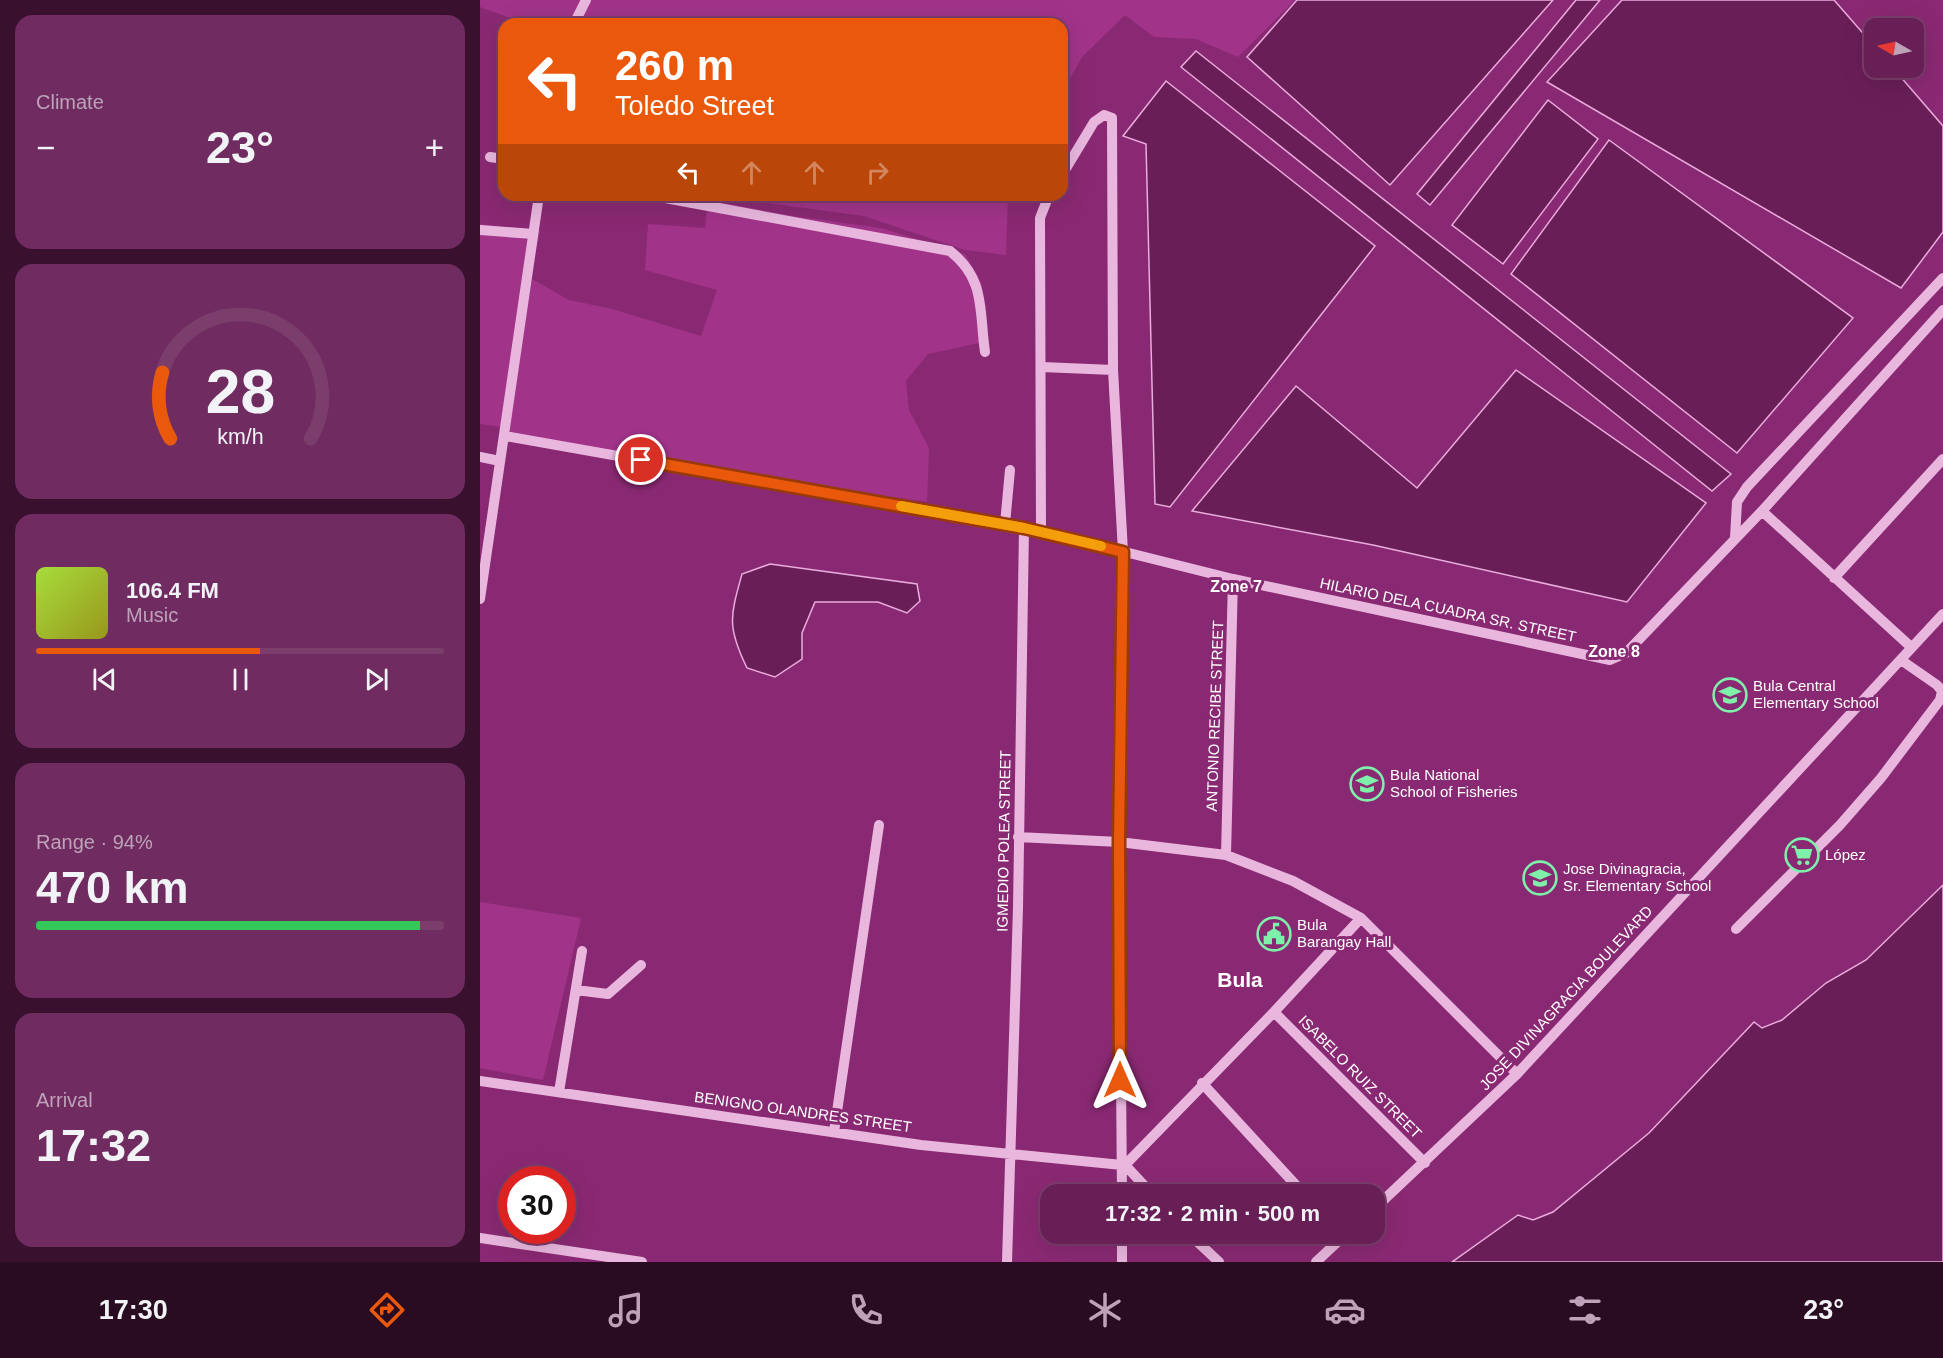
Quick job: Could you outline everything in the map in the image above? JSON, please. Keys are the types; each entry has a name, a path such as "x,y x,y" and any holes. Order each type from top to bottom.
{"street":[{"path":"577,18 586,0"},
{"path":"1068,165 1094,122 1104,115 1112,118 1113,370 1123,552 1119,842 1122,1184"},
{"path":"490,157 498,158"},
{"path":"480,598 538,201"},
{"path":"681,201 950,251 971,270 978,285 985,352"},
{"path":"1041,531 1040,218 1047,201"},
{"path":"480,230 533,234"},
{"path":"1735,538 1737,502 1747,487 1943,278"},
{"name":"HILARIO DELA CUADRA SR. STREET","path":"505,436 1041,531 1233,579 1610,660 1626,653 1762,511 1943,310"},
{"path":"1042,368 1113,370"},
{"path":"480,458 500,461"},
{"path":"1834,578 1943,459"},
{"path":"1005,524 1010,470"},
{"path":"1762,511 1911,647"},
{"name":"IGMEDIO POLEA STREET","path":"1007,1262 1018,908 1024,528"},
{"name":"ANTONIO RECIBE STREET","path":"1226,855 1233,579"},
{"name":"JOSE DIVINAGRACIA BOULEVARD","path":"1385,1199 1517,1074 1943,614"},
{"path":"1736,929 1840,825 1881,778 1940,700 1941,691 1937,686 1901,660"},
{"path":"834,1132 879,825"},
{"path":"1018,837 1119,842 1226,855 1293,881 1361,918 1517,1074"},
{"path":"1123,1165 1274,1012 1361,918"},
{"path":"559,1092 582,951"},
{"path":"576,990 608,994 641,965"},
{"name":"ISABELO RUIZ STREET","path":"1274,1012 1425,1163"},
{"name":"BENIGNO OLANDRES STREET","path":"480,1081 834,1132 1011,1155 1123,1165"},
{"path":"1202,1083 1295,1184"},
{"path":"1123,1165 1142,1184"},
{"path":"480,1238 594,1259 642,1262"},
{"path":"1122,1244 1122,1262"},
{"path":"1200,1244 1219,1262"},
{"path":"1316,1262 1334,1244"}],"shaded area":[{"path":"480,0 1295,0 1238,57 1196,39 1154,37 1125,15 1082,57 1068,82 1068,18 510,18 480,7"},
{"path":"1297,0 1553,0 1390,185 1247,57"},
{"path":"1576,0 1600,0 1430,205 1417,194"},
{"path":"1622,0 1834,0 1864,34 1864,78 1902,78 1943,126 1943,232 1901,288 1547,82"},
{"path":"1196,51 1731,474 1712,491 1181,67"},
{"path":"1166,81 1375,246 1170,507 1155,504 1146,144 1123,136"},
{"path":"1548,100 1598,139 1503,264 1452,225"},
{"path":"1609,140 1853,318 1737,453 1511,274"},
{"path":"708,201 713,201 793,216 881,228 965,254 982,284 981,332 989,341 928,354 906,381 909,410 929,448 927,502 507,440 532,279 569,300 612,309 701,336 717,290 645,270 648,224 705,228"},
{"path":"753,201 1008,201 1006,255 965,250 864,216"},
{"path":"480,224 540,231 502,427 480,424"},
{"path":"1516,370 1706,503 1627,602 1373,545 1192,511 1296,386 1417,488"},
{"path":"770,564 917,584 920,601 907,613 878,602 815,602 802,633 802,659 775,677 747,668 736,642 732,622 742,574"},
{"path":"1943,885 1943,1262 1452,1262 1518,1215 1533,1220 1553,1212 1649,1133 1754,1022 1762,1028 1782,1020 1826,983 1866,960"},
{"path":"480,902 581,918 543,1080 480,1068"}],"slow traffic":[{"path":"901,506 1041,531 1101,546"}],"place":[{"name":"Bula Central Elementary School","path":"1730,695"},
{"name":"Bula National School of Fisheries","path":"1367,784"},
{"name":"López","path":"1802,855"},
{"name":"Jose Divinagracia, Sr. Elementary School","path":"1540,878"},
{"name":"Bula Barangay Hall","path":"1274,934"}],"district":[{"name":"Zone 7","path":"1236,586"},
{"name":"Zone 8","path":"1614,651"},
{"name":"Bula","path":"1240,980"}],"route":[{"path":"641,460 1041,531 1123,552 1119,842 1120,1080"}]}
